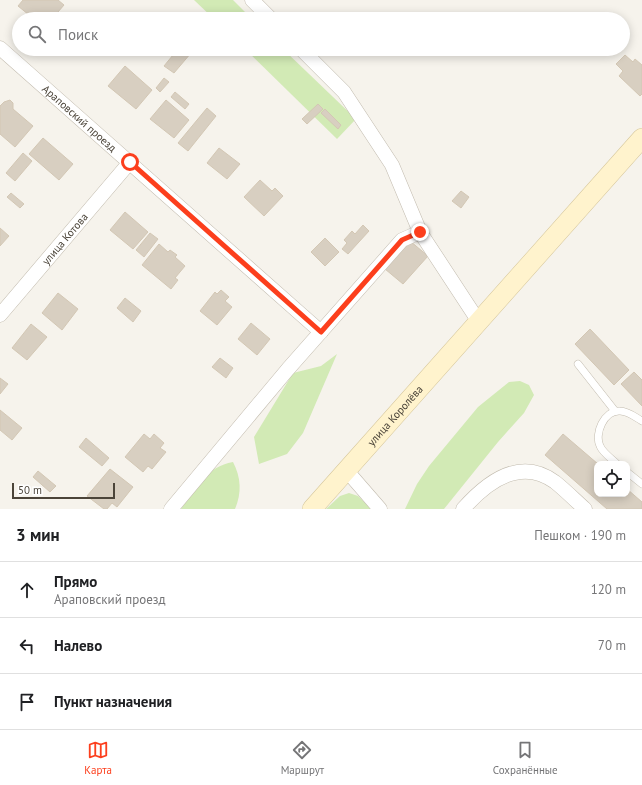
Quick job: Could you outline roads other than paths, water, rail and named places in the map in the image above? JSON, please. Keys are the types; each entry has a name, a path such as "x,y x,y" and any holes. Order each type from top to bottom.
{"main road":[{"name":"улица Королёва","path":"312,509 642,138"}],"street":[{"path":"252,0 264,12"},
{"name":"Араповский проезд","path":"0,48 321,332"},
{"path":"308,56 344,92 392,166 420,232 479,322"},
{"name":"улица Котова","path":"0,315 130,162"},
{"path":"170,509 321,332 402,240 420,232"},
{"path":"347,471 380,509"},
{"path":"462,509 478,493 495,480 512,472 537,473 554,482 585,509"}],"lane":[{"path":"578,364 615,411 630,413 642,421"},
{"path":"614,461 600,448 598,440 599,429 604,420 615,411"},
{"path":"630,474 642,484"}]}
